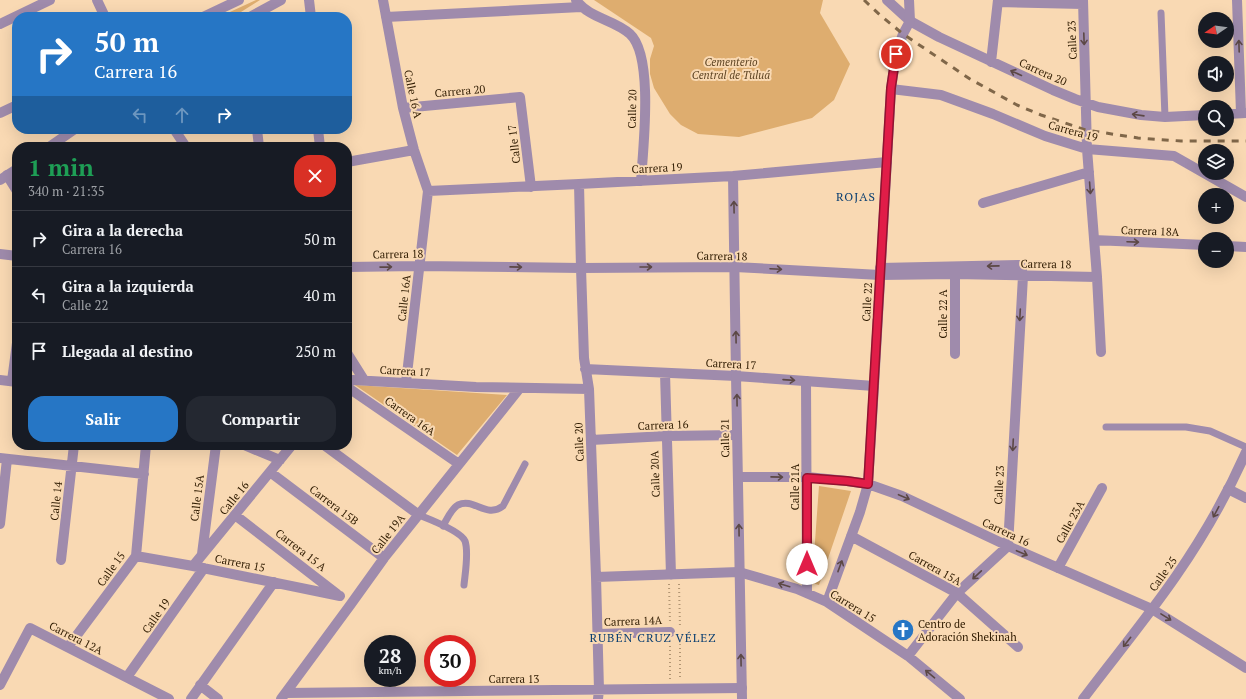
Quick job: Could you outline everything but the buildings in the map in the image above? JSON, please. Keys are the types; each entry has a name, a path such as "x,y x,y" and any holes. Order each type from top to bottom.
{"street":[{"path":"25,12 50,0"},
{"path":"97,0 103,12"},
{"path":"214,12 239,0"},
{"path":"259,12 281,0"},
{"path":"309,0 310,12"},
{"name":"Calle 16 A","path":"383,0 403,108 414,150 428,191"},
{"name":"Carrera 20","path":"887,0 910,21 940,37 991,62 1086,103 1121,112 1141,115 1165,117 1198,115"},
{"name":"Calle 22","path":"827,602 860,512 868,484 882,270 891,88 896,54 903,34 910,21 909,0"},
{"path":"1234,114 1244,113 1237,0"},
{"path":"991,62 998,1 1083,2"},
{"name":"Calle 23","path":"1083,2 1087,149"},
{"path":"386,17 578,4"},
{"name":"Calle 20","path":"578,4 588,12 620,27 629,33 635,40 641,54 645,102 641,181"},
{"path":"0,24 12,18"},
{"name":"Carrera 19","path":"891,88 940,95 993,114 1045,136 1087,149 1174,156 1246,197"},
{"name":"Carrera 20","path":"403,108 520,97"},
{"name":"Calle 17","path":"520,97 531,187"},
{"path":"0,113 12,107"},
{"path":"63,142 71,134"},
{"path":"1087,149 1101,352"},
{"path":"352,161 414,150"},
{"name":"Carrera 19","path":"428,191 733,176 887,162"},
{"path":"12,172 4,178 12,186"},
{"path":"983,203 1089,172"},
{"name":"Calle 21","path":"733,176 742,699"},
{"name":"Calle 20","path":"579,184 580,268 585,369 589,390 591,440 598,634 598,695"},
{"name":"Calle 16A","path":"406,383 428,191"},
{"name":"Carrera 18A","path":"1094,240 1198,245"},
{"path":"1234,246 1246,247"},
{"path":"0,254 12,255"},
{"path":"882,270 1021,265 1023,276"},
{"name":"Carrera 18","path":"352,267 735,267 1097,277"},
{"name":"Calle 22 A","path":"955,274 955,354"},
{"name":"Calle 23","path":"1008,546 1023,276"},
{"name":"Carrera 17","path":"352,361 364,380"},
{"name":"Carrera 17","path":"585,369 736,376 874,386"},
{"name":"Calle 20A","path":"665,373 671,575"},
{"path":"0,380 12,382"},
{"name":"Carrera 17","path":"352,380 589,390"},
{"name":"Calle 21A","path":"806,381 807,593"},
{"name":"Calle 19A","path":"283,696 384,558 520,388"},
{"name":"Carrera 16A","path":"352,390 459,464"},
{"name":"Carrera 16","path":"591,440 666,436 737,435"},
{"name":"Calle 14","path":"61,560 74,450"},
{"name":"Calle 15","path":"68,647 136,556 146,450"},
{"name":"Calle 15A","path":"202,555 215,450"},
{"path":"256,450 280,460"},
{"name":"Calle 16","path":"193,566 288,450"},
{"path":"331,450 419,515"},
{"name":"Calle 25","path":"1084,698 1152,609 1192,552 1205,532 1246,452"},
{"path":"0,524 3,459 144,474"},
{"name":"Carrera 15B","path":"270,472 384,558"},
{"name":"Carrera 16","path":"738,476 847,481 868,484 902,496 1008,546 1152,609 1246,668"},
{"name":"Calle 23A","path":"1058,568 1102,488"},
{"path":"1228,489 1246,498"},
{"name":"Carrera 15 A","path":"235,515 351,604"},
{"name":"Carrera 15A","path":"851,536 958,593 1018,647"},
{"path":"908,656 958,593 1008,546"},
{"name":"Carrera 15","path":"136,556 204,568 340,596"},
{"name":"Calle 19","path":"127,677 204,568"},
{"name":"Carrera 15","path":"596,577 739,572 807,593 827,602 908,656 960,699"},
{"path":"191,699 274,582"},
{"name":"Carrera 12A","path":"0,685 30,628 170,699"},
{"name":"Carrera 14A","path":"598,634 670,632"},
{"path":"200,685 218,699"},
{"name":"Carrera 13","path":"283,696 598,695 742,688"}],"lane":[{"path":"1161,13 1165,117"},
{"path":"1106,427 1192,428 1210,431 1246,447"},
{"path":"443,526 458,505 469,504 490,511 499,509 503,506 524,464"},
{"path":"419,515 461,535 465,541 466,551 464,585"}],"green space":[{"path":"256,0 260,0 241,12 230,12"},
{"name":"Cementerio Central de Tuluá","path":"594,0 823,0 820,13 850,64 834,100 812,118 739,137 698,134 681,125 670,114 654,88 650,74 650,59 654,46 651,38"},
{"path":"355,385 507,395 457,455"},
{"path":"819,486 851,491 819,585 812,583"}],"railway":[{"path":"864,0 903,34 970,79 1017,105 1041,115 1086,130 1138,138 1181,141 1246,141"}],"place":[{"name":"Centro de Adoración Shekinah","path":"903,630"}],"district":[{"name":"ROJAS","path":"856,197"},
{"name":"RUBÉN CRUZ VÉLEZ","path":"653,638"}],"route":[{"path":"807,564 807,478 868,484 891,88 896,54"}]}
